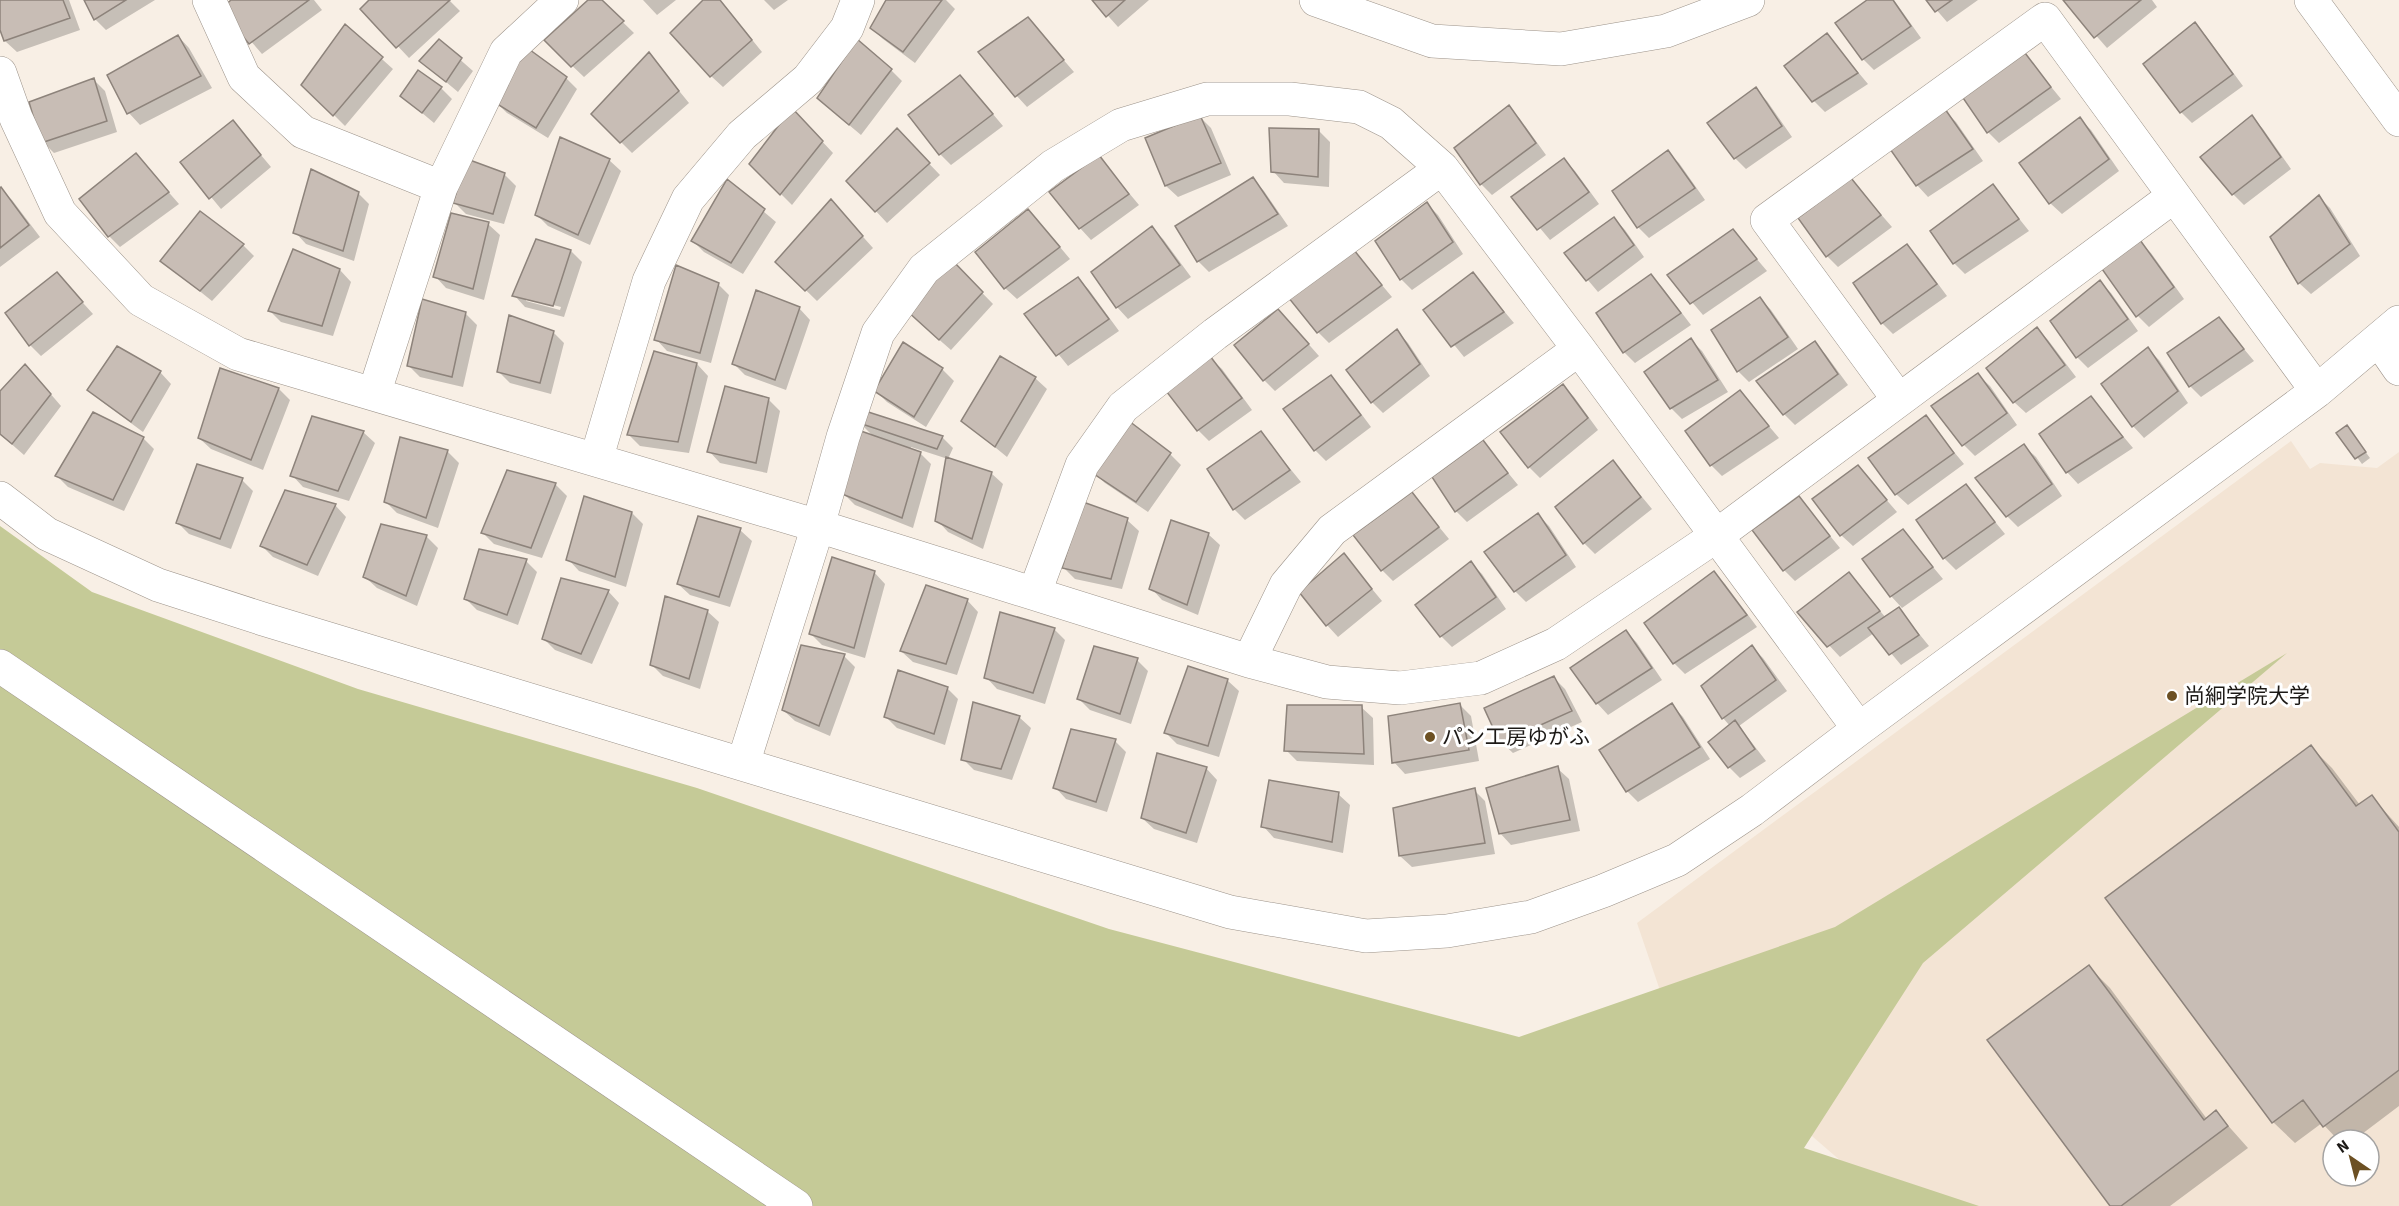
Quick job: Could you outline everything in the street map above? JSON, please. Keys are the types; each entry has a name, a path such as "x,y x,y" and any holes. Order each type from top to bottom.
{"street":[{"path":"209,0 244,77 303,132 441,187"},
{"path":"374,394 441,187 506,52 562,0"},
{"path":"596,460 649,281 688,199 742,135 808,79 847,28 858,0"},
{"path":"1316,0 1432,41 1562,49 1666,31 1748,0"},
{"path":"2311,0 2399,120"},
{"path":"1899,400 1767,220 2044,20 2317,391"},
{"path":"0,73 16,118 60,213 141,300 238,354 818,525 1250,660 1327,681 1400,688 1481,678 1556,644 1716,536 2174,196"},
{"path":"743,765 843,437 878,333 924,269 1053,166 1122,125 1207,99 1290,99 1359,108 1391,123 1442,168 1580,349 1859,729"},
{"path":"1035,592 1082,465 1123,407 1215,334 1442,168"},
{"path":"0,498 47,534 158,585 263,619 1230,912 1366,936 1447,931 1531,917 1603,891 1677,860 1752,810 2317,391 2389,331 2399,369"},
{"path":"1250,660 1286,585 1332,530 1580,349"},
{"path":"0,666 796,1206"}],"shaded area":[{"name":"尚絅学院大学","path":"2291,441 2310,469 2320,463 2377,468 2399,452 2399,1206 1893,1206 1667,1011 1637,923"}],"green space":[{"path":"0,526 92,592 358,689 697,788 1109,929 1519,1037 1835,927 2287,653 1923,963 1804,1148 1979,1206 0,1206"}],"building":[{"path":"0,0 63,0 70,18 4,41 0,30"},
{"path":"84,0 126,0 94,20"},
{"path":"231,0 309,0 249,44 221,9"},
{"path":"369,0 450,0 396,48 360,9"},
{"path":"588,0 602,0 624,21 571,67 544,40"},
{"path":"703,0 720,0 752,40 710,77 670,33"},
{"path":"886,0 942,0 903,52 870,28"},
{"path":"1092,0 1125,0 1106,17"},
{"path":"1867,0 1893,0 1911,26 1862,60 1835,23"},
{"path":"1926,0 1952,0 1935,12"},
{"path":"2063,0 2141,0 2094,38"},
{"path":"1028,17 1064,60 1015,97 978,52"},
{"path":"2195,22 2233,74 2180,113 2143,64"},
{"path":"345,24 383,57 333,116 301,85"},
{"path":"1827,33 1858,73 1812,102 1784,66"},
{"path":"178,35 201,76 127,114 107,75"},
{"path":"439,39 462,58 446,82 419,61"},
{"path":"857,39 892,69 849,125 817,98"},
{"path":"526,47 567,77 536,128 494,102"},
{"path":"2022,49 2051,87 1987,133 1961,95"},
{"path":"649,52 679,91 620,143 591,114"},
{"path":"418,70 442,87 422,113 400,96"},
{"path":"960,75 993,114 939,155 908,115"},
{"path":"94,78 107,121 41,143 29,102"},
{"path":"1756,87 1782,126 1734,159 1707,123"},
{"path":"1509,105 1536,143 1480,185 1454,148"},
{"path":"792,108 823,141 780,195 749,164"},
{"path":"1945,109 1973,149 1916,186 1890,149"},
{"path":"1200,115 1221,163 1165,186 1145,138"},
{"path":"2252,115 2281,157 2232,195 2200,157"},
{"path":"2080,117 2109,159 2049,204 2019,163"},
{"path":"233,120 261,155 209,199 180,162"},
{"path":"897,128 930,163 875,212 846,181"},
{"path":"1269,128 1319,129 1318,177 1271,172"},
{"path":"560,137 610,159 578,235 535,215"},
{"path":"1668,150 1695,188 1637,228 1612,191"},
{"path":"136,153 169,192 108,237 79,199"},
{"path":"1099,155 1129,194 1079,229 1049,192"},
{"path":"1564,158 1589,192 1537,230 1511,197"},
{"path":"467,159 505,173 493,214 453,203"},
{"path":"311,169 359,192 343,251 293,233"},
{"path":"1253,177 1278,214 1197,262 1175,226"},
{"path":"1851,178 1881,215 1826,257 1798,218"},
{"path":"727,179 765,209 731,263 691,241"},
{"path":"1993,184 2019,219 1953,264 1930,231"},
{"path":"0,188 29,225 0,248"},
{"path":"2319,195 2350,244 2298,284 2270,237"},
{"path":"831,199 863,236 805,291 775,262"},
{"path":"1427,202 1453,242 1400,280 1375,241"},
{"path":"1028,209 1060,247 1004,289 975,252"},
{"path":"200,211 244,244 200,291 160,261"},
{"path":"451,213 489,222 473,289 433,277"},
{"path":"1614,217 1634,245 1586,281 1564,253"},
{"path":"1152,226 1180,265 1116,308 1091,272"},
{"path":"1733,229 1757,259 1690,304 1667,275"},
{"path":"536,239 571,250 553,306 512,296"},
{"path":"2140,240 2174,287 2136,317 2102,269"},
{"path":"1907,244 1937,284 1881,324 1853,283"},
{"path":"293,249 340,269 322,326 268,311"},
{"path":"1354,250 1382,285 1317,333 1288,297"},
{"path":"953,261 983,292 939,340 906,310"},
{"path":"676,265 719,283 700,353 654,340"},
{"path":"57,272 83,302 29,346 5,313"},
{"path":"1473,272 1504,312 1451,347 1423,310"},
{"path":"1651,274 1681,313 1623,353 1596,313"},
{"path":"1078,277 1109,319 1056,356 1024,314"},
{"path":"2100,280 2128,319 2076,358 2050,321"},
{"path":"756,290 800,307 775,380 732,364"},
{"path":"1760,297 1788,337 1737,372 1711,330"},
{"path":"422,299 466,312 452,377 407,366"},
{"path":"1278,309 1309,344 1263,381 1234,345"},
{"path":"509,315 554,331 540,383 497,372"},
{"path":"2219,317 2244,349 2189,387 2167,353"},
{"path":"2037,327 2065,365 2013,403 1986,368"},
{"path":"1397,329 1420,364 1371,403 1346,370"},
{"path":"1691,338 1718,380 1670,409 1644,372"},
{"path":"1815,341 1838,374 1783,415 1756,381"},
{"path":"903,342 943,368 914,417 874,391"},
{"path":"117,346 161,371 131,422 87,390"},
{"path":"2148,347 2178,391 2132,427 2101,384"},
{"path":"654,351 697,363 678,442 627,435"},
{"path":"1000,356 1036,377 995,447 961,421"},
{"path":"1210,356 1242,398 1197,431 1166,391"},
{"path":"25,364 51,394 12,444 0,434 0,391"},
{"path":"220,368 279,388 251,460 198,438"},
{"path":"1978,373 2007,413 1962,446 1931,406"},
{"path":"1331,375 1361,415 1314,451 1283,409"},
{"path":"1563,384 1588,418 1528,468 1500,432"},
{"path":"725,386 769,398 756,463 707,452"},
{"path":"1740,390 1769,426 1710,466 1685,431"},
{"path":"2091,396 2123,437 2066,473 2039,434"},
{"path":"862,410 943,436 937,449 859,423"},
{"path":"93,412 144,437 113,500 55,476"},
{"path":"1926,415 1954,453 1895,495 1868,458"},
{"path":"312,416 364,431 338,491 290,476"},
{"path":"1129,421 1171,453 1136,502 1091,472"},
{"path":"2347,425 2366,452 2355,459 2336,433"},
{"path":"858,430 921,452 902,518 842,494"},
{"path":"1261,431 1290,470 1233,510 1207,469"},
{"path":"400,437 448,450 426,518 384,502"},
{"path":"1483,440 1508,473 1455,512 1432,477"},
{"path":"2024,444 2052,484 2006,517 1975,478"},
{"path":"946,457 992,472 972,539 935,521"},
{"path":"1613,460 1641,497 1583,544 1555,507"},
{"path":"197,464 243,478 220,539 176,523"},
{"path":"1858,465 1887,500 1840,536 1812,499"},
{"path":"507,470 556,483 531,548 481,533"},
{"path":"1966,484 1995,522 1943,559 1916,520"},
{"path":"285,490 336,504 307,565 260,546"},
{"path":"1412,492 1439,527 1381,571 1353,535"},
{"path":"584,496 632,512 615,577 566,560"},
{"path":"1799,496 1830,536 1783,571 1752,530"},
{"path":"1083,502 1128,518 1111,579 1062,568"},
{"path":"1538,513 1566,555 1514,592 1484,552"},
{"path":"698,516 741,528 719,597 677,584"},
{"path":"1171,520 1209,533 1187,605 1149,589"},
{"path":"381,524 427,535 406,596 363,577"},
{"path":"1903,529 1933,567 1890,597 1862,559"},
{"path":"479,549 527,559 507,615 464,599"},
{"path":"1344,553 1372,589 1326,626 1299,592"},
{"path":"832,557 875,571 854,648 809,634"},
{"path":"1471,561 1496,597 1440,637 1415,605"},
{"path":"1714,571 1747,615 1673,664 1644,623"},
{"path":"1849,572 1880,611 1827,647 1797,612"},
{"path":"561,578 609,590 581,654 542,639"},
{"path":"926,585 968,599 946,664 900,651"},
{"path":"665,596 708,610 689,679 650,665"},
{"path":"1899,607 1919,635 1889,655 1868,628"},
{"path":"1000,612 1055,628 1033,693 984,678"},
{"path":"1626,630 1652,668 1596,704 1570,668"},
{"path":"801,645 845,654 819,726 782,710"},
{"path":"1752,645 1776,680 1722,719 1701,686"},
{"path":"1094,646 1138,658 1120,714 1077,699"},
{"path":"1188,666 1228,679 1208,746 1164,733"},
{"path":"898,670 948,687 934,734 884,717"},
{"path":"1554,676 1572,711 1500,743 1484,708"},
{"path":"973,702 1020,716 1001,769 961,760"},
{"path":"1460,703 1469,750 1392,763 1388,716"},
{"path":"1672,703 1700,747 1626,792 1599,750"},
{"path":"1287,705 1362,705 1364,754 1284,751"},
{"path":"1735,720 1755,749 1728,768 1708,742"},
{"path":"1071,729 1116,739 1096,802 1053,788"},
{"path":"2311,745 2356,806 2372,795 2399,832 2399,1070 2323,1127 2303,1100 2272,1123 2105,898"},
{"path":"1157,753 1207,767 1186,833 1141,818"},
{"path":"1558,766 1570,820 1499,834 1486,788"},
{"path":"1269,780 1339,792 1332,842 1261,827"},
{"path":"1475,788 1485,843 1399,856 1393,808"},
{"path":"2089,965 2204,1120 2216,1110 2228,1126 2121,1206 2110,1206 1987,1040"}],"place":[{"name":"尚絅学院大学","path":"2172,696"},
{"name":"パン工房ゆがふ","path":"1430,737"}]}
